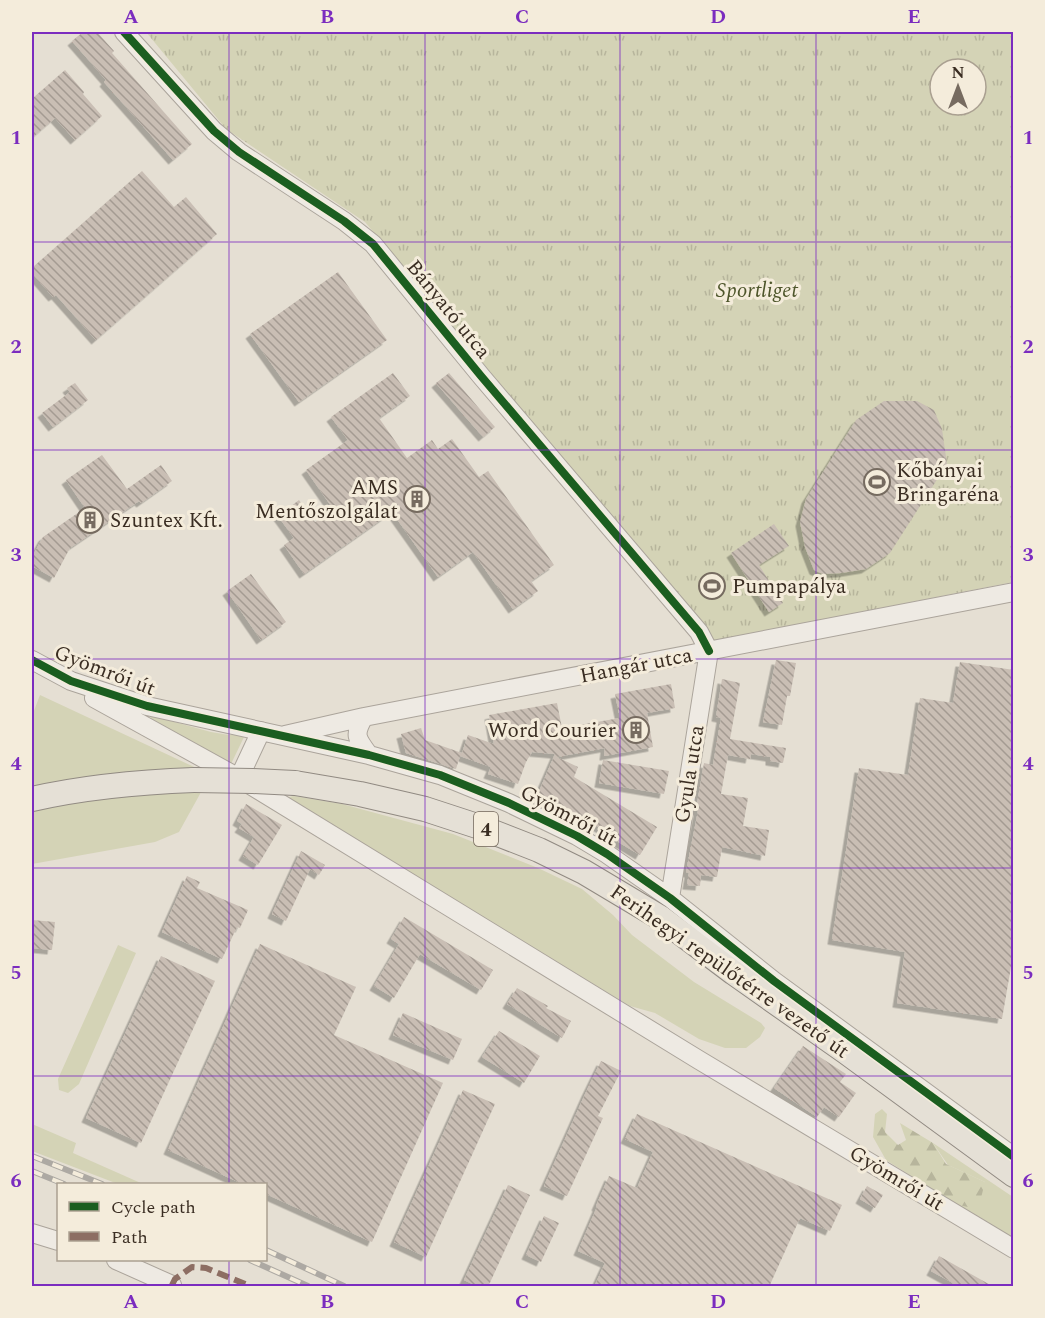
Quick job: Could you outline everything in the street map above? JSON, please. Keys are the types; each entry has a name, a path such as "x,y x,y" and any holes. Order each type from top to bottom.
{"main road":[{"name":"Ferihegyi repülőtérre vezető út","path":"32,799 126,784 194,780 295,783 360,794 425,809 480,827 539,850 584,872 661,918 1014,1175"}],"street":[{"name":"Bányató utca","path":"124,32 227,143 344,221 373,244 481,376 699,632 708,651"},
{"name":"Hangár utca","path":"280,736 364,717 1014,592"},
{"name":"Gyula utca","path":"670,898 708,651"},
{"name":"Gyömrői út","path":"32,660 71,681 92,697 239,778 691,1055 1014,1249"},
{"name":"Gyömrői út","path":"71,681 147,706 369,755 440,775 509,803 577,836 670,898 774,981 1014,1157"},
{"path":"364,717 358,727 357,737 369,755"},
{"path":"239,778 261,731"},
{"path":"32,1233 57,1241"},
{"path":"118,1261 172,1285 171,1287"}],"green space":[{"name":"Sportliget","path":"146,32 1013,32 1013,582 714,641 365,222 226,129"},
{"path":"40,695 207,773 200,794 179,832 155,842 32,864 32,716"},
{"path":"149,715 211,732 240,734 244,737 231,764 152,720"},
{"path":"294,796 342,804 453,834 538,868 582,889 613,915 632,935 694,982 761,1023 765,1028 760,1037 746,1048 725,1048 699,1039 655,1013 630,1006 284,798"},
{"path":"118,945 136,953 79,1084 68,1093 59,1090 58,1079"},
{"path":"882,1109 887,1114 885,1132 898,1145 906,1140 900,1123 933,1143 946,1164 985,1182 981,1198 972,1208 955,1204 886,1160 873,1137 875,1114"},
{"path":"32,1124 76,1143 73,1153 141,1183 115,1183 32,1151"},
{"path":"933,1143 1013,1197 1013,1240 955,1204 985,1182 948,1165"}],"building":[{"path":"83,32 97,32 114,51 112,53 192,144 173,160 104,82 106,80 72,41"},
{"path":"65,70 102,116 75,140 55,118 32,138 32,99"},
{"path":"142,171 174,207 186,197 217,234 96,340 56,295 53,297 32,273 32,268"},
{"path":"338,272 387,340 299,402 250,334"},
{"name":"AMS Mentőszolgálat","path":"393,373 410,396 379,418 407,458 432,440 438,449 452,439 479,477 488,471 554,565 531,581 538,591 513,609 473,552 438,577 392,512 304,574 284,545 294,538 278,516 299,500 315,522 334,510 306,470 348,440 331,417"},
{"path":"449,373 495,427 483,437 436,383"},
{"path":"75,383 88,400 53,427 42,413 70,392 67,388"},
{"name":"Kőbányai Bringaréna","path":"884,401 917,401 934,410 942,429 947,464 890,553 866,569 823,574 814,570 805,547 800,522 806,499 856,420"},
{"path":"102,455 127,489 161,465 172,481 70,548 54,578 32,566 32,557 43,537 85,508 66,480"},
{"path":"774,524 789,546 759,565 783,603 769,612 731,553"},
{"path":"251,574 286,622 261,640 227,591"},
{"path":"776,660 796,663 782,725 763,722"},
{"path":"960,662 1014,670 1014,968 1011,967 1002,1019 897,1003 905,952 832,940 859,768 908,775 920,698 953,703"},
{"path":"722,679 740,683 730,739 786,748 783,763 770,761 770,757 751,754 750,759 728,755 721,794 748,798 743,826 769,830 765,856 722,847 717,877 701,875 700,886 687,885 689,873 686,872 698,811 696,810 704,763 713,765 721,718 716,717"},
{"path":"671,684 675,708 647,713 653,747 604,756 605,748 557,757 578,767 574,777 657,827 640,855 600,831 602,829 561,806 557,814 534,803 555,754 532,752 518,784 488,774 491,767 460,756 456,769 406,753 401,734 421,728 425,740 462,753 468,735 494,744 489,715 557,703 562,728 620,718 615,694"},
{"path":"603,760 669,771 664,794 599,783"},
{"path":"246,804 282,825 258,865 243,856 254,837 239,828 242,824 237,821"},
{"path":"301,851 325,865 319,875 310,869 286,921 272,914"},
{"path":"187,876 200,882 197,888 248,910 222,959 162,932"},
{"path":"404,917 493,970 481,990 420,954 394,998 374,986 399,944 391,939"},
{"path":"32,920 55,922 52,950 32,948"},
{"path":"260,944 356,987 334,1035 443,1083 372,1242 267,1194 267,1183 241,1183 168,1150"},
{"path":"161,956 215,981 141,1143 86,1118"},
{"path":"517,988 548,1006 546,1008 571,1021 562,1038 507,1004"},
{"path":"403,1013 462,1039 453,1060 393,1035"},
{"path":"499,1031 540,1056 524,1083 482,1057"},
{"path":"803,1046 846,1074 840,1082 856,1093 839,1117 824,1107 817,1117 774,1088"},
{"path":"601,1061 621,1071 598,1116 603,1118 567,1196 544,1186"},
{"path":"463,1090 495,1104 426,1257 394,1242"},
{"path":"637,1114 842,1205 830,1231 800,1218 769,1287 594,1287 605,1263 578,1251 609,1176 637,1188 653,1152 625,1139"},
{"path":"508,1185 530,1195 488,1287 479,1287 464,1280"},
{"path":"867,1186 883,1195 875,1208 860,1199"},
{"path":"544,1216 559,1223 541,1262 526,1255"},
{"path":"939,1256 994,1287 952,1287 953,1283 931,1271"}],"railway":[{"path":"32,1156 100,1183"},
{"path":"32,1171 62,1183"},
{"path":"267,1250 344,1286"},
{"path":"252,1261 308,1286"}],"marked path":[{"path":"172,1285 175,1279 192,1267 206,1268 250,1286"}],"cycle path":[{"path":"124,32 214,131 239,152 344,221 373,244 481,376 699,632 709,651"},
{"path":"32,660 71,681 147,706 369,755 440,775 509,803 577,836 670,898 774,981 1014,1157"}],"place":[{"name":"Kőbányai Bringaréna","path":"877,482"},
{"name":"AMS Mentőszolgálat","path":"417,499"},
{"name":"Szuntex Kft.","path":"90,520"},
{"name":"Pumpapálya","path":"712,586"},
{"name":"Word Courier","path":"636,730"}]}
